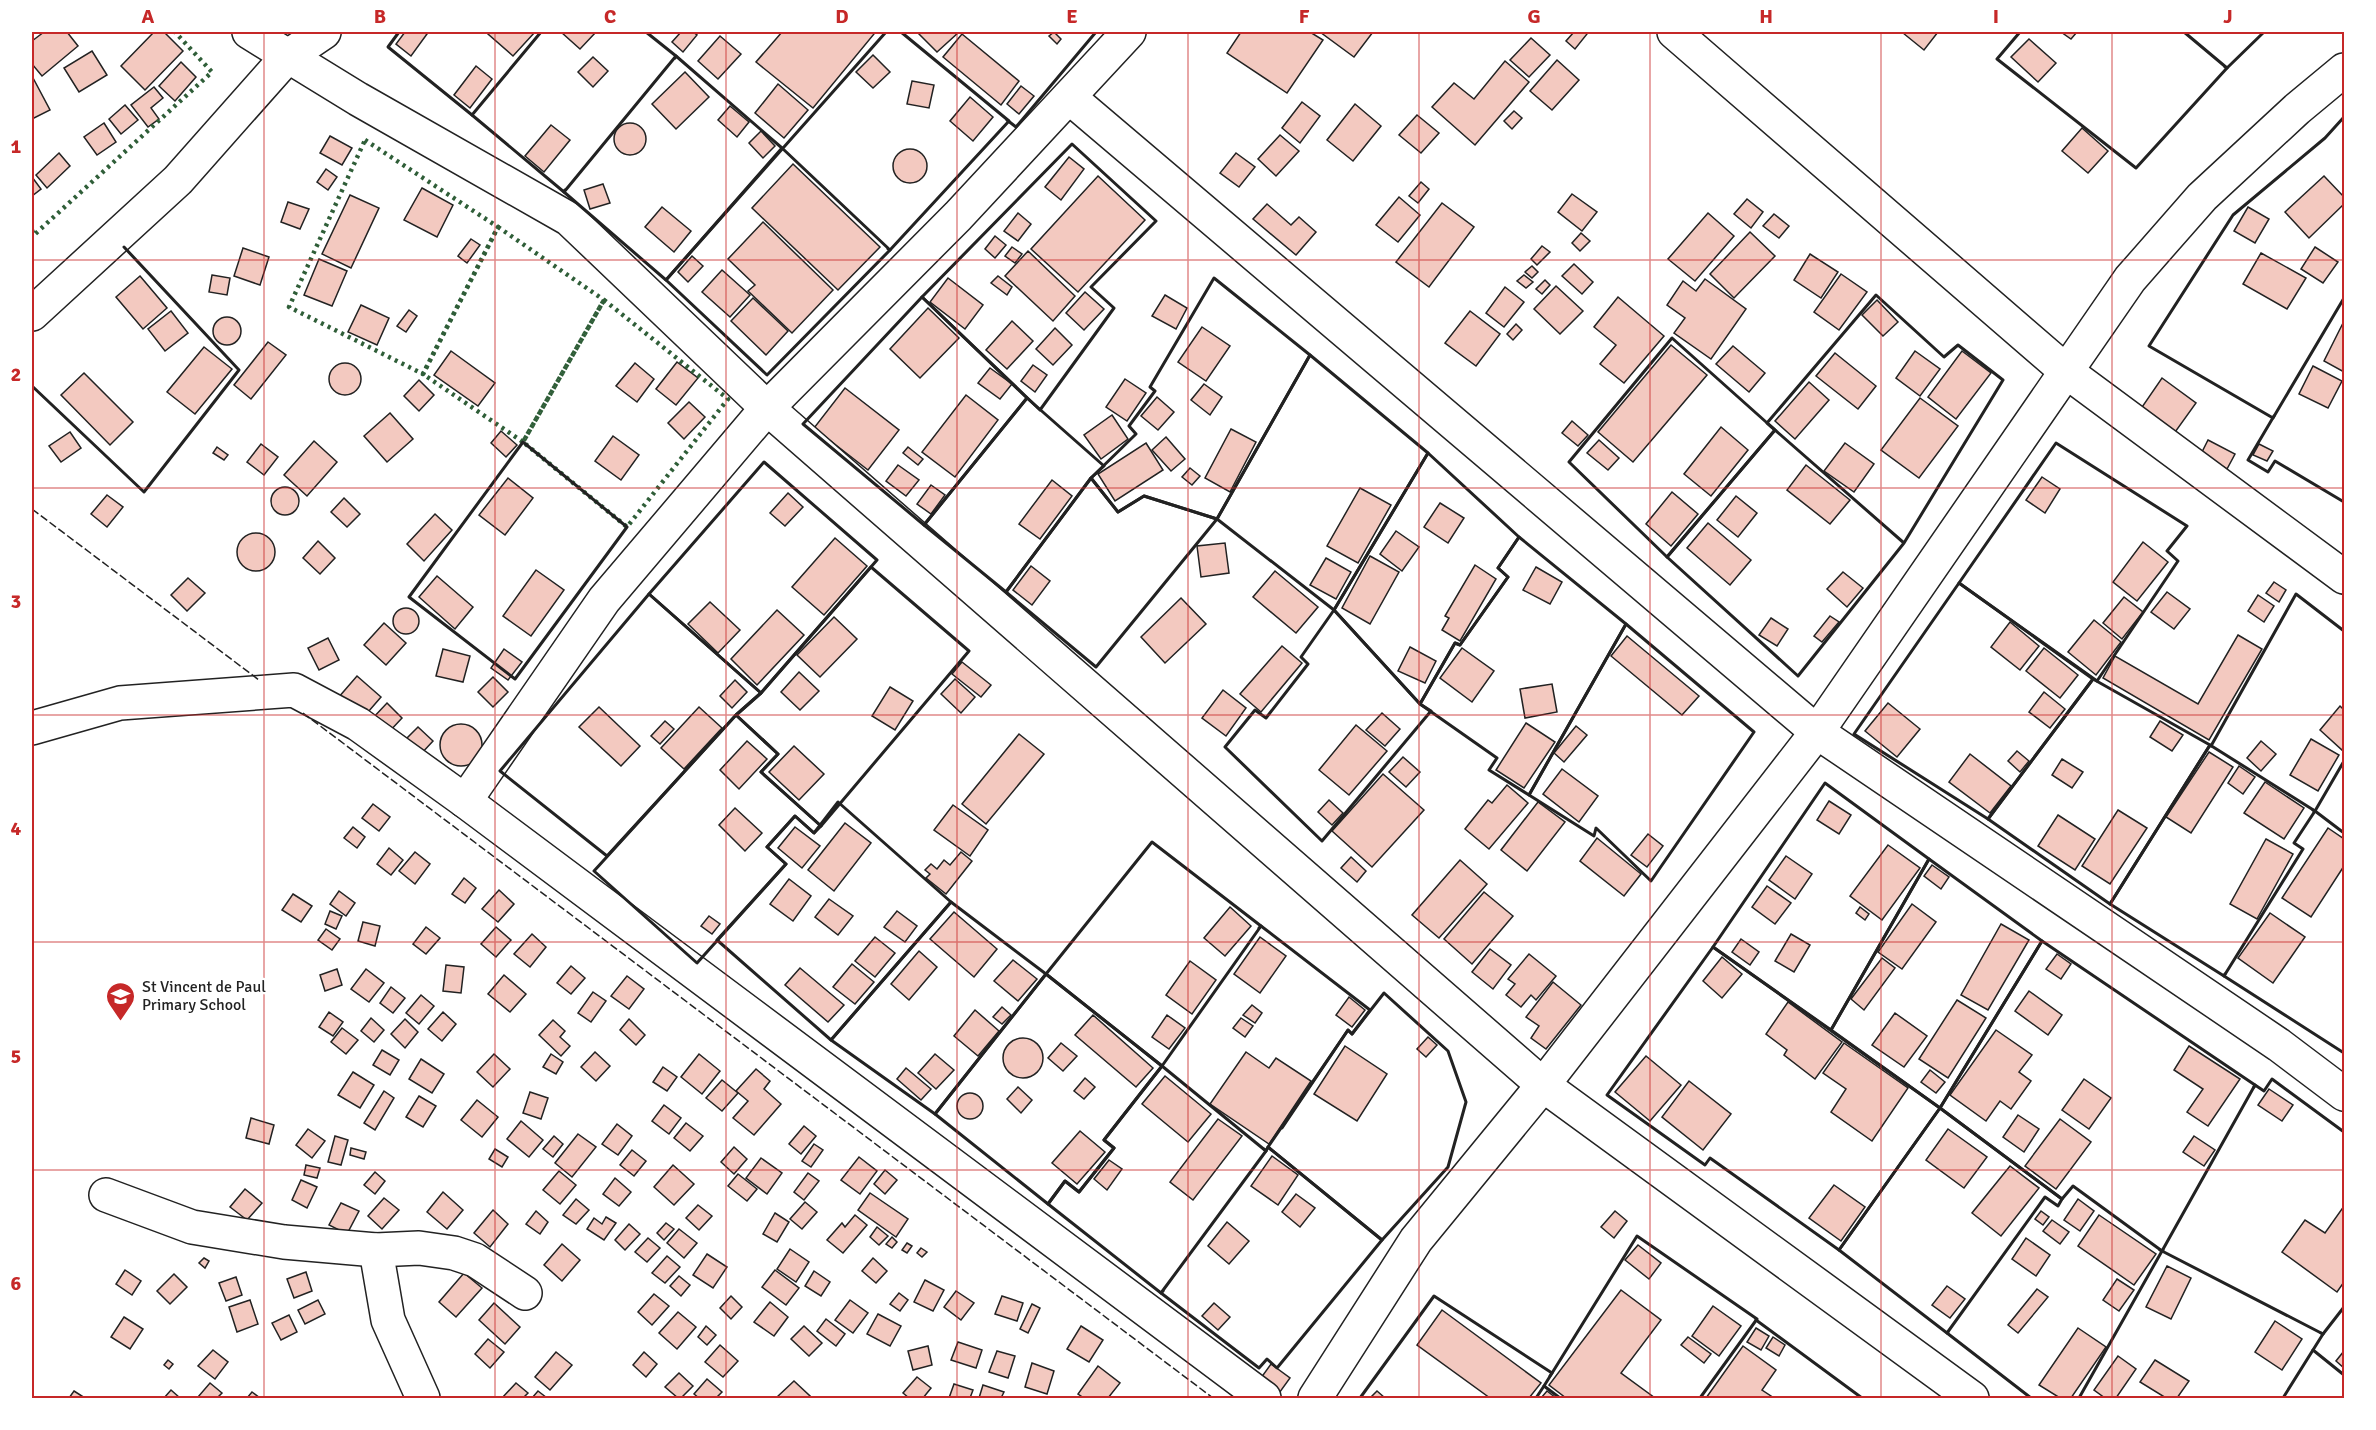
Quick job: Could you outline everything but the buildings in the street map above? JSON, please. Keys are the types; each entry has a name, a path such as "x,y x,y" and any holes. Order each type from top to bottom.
{"street":[{"path":"249,32 287,57 569,219 767,408 1543,1085 1972,1398"},
{"path":"32,314 178,180 287,57 324,32"},
{"path":"465,801 604,600 767,408 958,216 1129,32"},
{"path":"1674,32 2067,372 2344,578"},
{"path":"1315,1398 1416,1240 1543,1085 1817,732 2130,279 2202,197 2297,109 2344,70"},
{"path":"1069,97 1817,732 2269,1038 2344,1094"},
{"path":"32,728 120,703 294,690 358,724 465,801 1264,1398"},
{"path":"106,1195 192,1227 284,1242 376,1250 419,1248 454,1253 475,1260 525,1293"},
{"path":"376,1250 388,1320 423,1398"}],"hedge":[{"path":"32,230 34,235 212,72 175,32"},
{"path":"365,140 498,227 423,374 289,307 365,140"},
{"path":"498,227 604,300 523,442 423,374 498,227"},
{"path":"604,300 728,399 627,527 523,442 604,300"}],"fence":[{"path":"32,509 259,680"},
{"path":"303,713 1213,1398"}],"wall":[{"path":"399,32 388,47 472,115"},
{"path":"541,32 472,115 564,192 565,190"},
{"path":"646,32 676,56 675,58"},
{"path":"782,148 890,250 767,375 666,280 886,32"},
{"path":"888,249 890,250 1009,121 901,32"},
{"path":"1007,120 1016,127 1096,32"},
{"path":"2020,32 1997,59 2136,168 2227,68 2184,32"},
{"path":"2225,67 2227,68 2264,32"},
{"path":"676,56 782,148 666,280 564,192 676,56"},
{"path":"2344,117 2325,138 2233,215 2149,346 2273,418 2344,298"},
{"path":"1072,144 1156,221 1091,287 1114,308 1040,410 922,297 1072,144"},
{"path":"32,386 144,492 239,370 124,247"},
{"path":"1214,278 1310,355 1217,519 1144,496 1118,512 1091,478 1136,434 1129,426 1155,391 1150,387 1214,278"},
{"path":"1775,430 1667,557 1798,676 1904,543 1775,430 1767,423 1876,295 1944,357 1958,345 2003,380 1904,543 1775,430"},
{"path":"922,297 1027,398 924,525 803,424 922,297"},
{"path":"1672,338 1775,430 1667,557 1569,462 1672,338"},
{"path":"1334,610 1217,519 1310,355 1428,453 1334,610 1301,657 1308,664 1266,718 1255,710 1225,747 1322,841 1431,711 1420,704 1334,610"},
{"path":"1027,398 1104,466 1091,478 1006,592 924,525 1027,398"},
{"path":"2274,416 2248,460 2268,472 2275,461 2344,502"},
{"path":"523,442 627,527 515,679 409,597 523,442"},
{"path":"2056,443 2187,526 2167,551 2178,561 2097,681 1959,583 2056,443"},
{"path":"1428,453 1519,537 1498,568 1508,577 1460,645 1455,643 1420,704 1334,610 1428,453"},
{"path":"764,462 877,560 761,693 649,594 764,462"},
{"path":"1091,478 1118,512 1144,496 1217,519 1096,667 1006,592 1091,478"},
{"path":"1519,537 1626,624 1529,795 1489,770 1497,758 1420,704 1455,643 1460,645 1508,577 1498,568 1519,537"},
{"path":"871,567 969,651 821,826 761,772 778,754 736,715 761,693 871,567"},
{"path":"1959,583 2093,679 1988,819 1854,734 1959,583"},
{"path":"649,594 761,693 736,715 607,856 500,771 649,594"},
{"path":"2211,746 2296,594 2344,631"},
{"path":"1626,624 1754,732 1651,881 1596,828 1594,836 1529,795 1626,624"},
{"path":"2093,679 2210,745 2110,904 1988,819 2093,679"},
{"path":"736,715 778,754 761,772 821,826 814,833 795,816 767,847 786,864 697,963 594,871 736,715"},
{"path":"2210,745 2315,811 2294,843 2303,849 2224,976 2110,904 2210,745"},
{"path":"2313,810 2315,811 2344,761"},
{"path":"1825,783 1929,859 1831,1030 1713,947 1825,783"},
{"path":"838,802 951,902 831,1040 717,940 786,864 767,847 795,816 814,833 838,802"},
{"path":"2314,812 2344,833"},
{"path":"1162,1066 1046,974 1152,842 1261,926 1162,1066 1104,1140 1114,1148 1079,1192 1065,1181 1048,1204 1161,1293 1266,1151 1162,1066"},
{"path":"1929,859 2042,941 1940,1108 1831,1030 1929,859"},
{"path":"951,902 1046,974 935,1114 831,1040 951,902"},
{"path":"1259,928 1261,926 1370,1010 1352,1034 1348,1030 1282,1128"},
{"path":"2042,941 2255,1085 2162,1251 2073,1186 2062,1199 1940,1108 2042,941"},
{"path":"1713,947 1940,1108 1839,1250 1710,1158 1705,1165 1607,1095 1713,947"},
{"path":"1046,974 1162,1066 1104,1140 1114,1148 1079,1192 1065,1181 1048,1204 935,1114 1046,974"},
{"path":"2225,974 2224,976 2344,1053"},
{"path":"1384,993 1448,1051 1466,1102 1448,1167 1382,1240 1268,1147 1348,1030 1352,1034 1384,993"},
{"path":"2254,1087 2255,1085 2264,1091 2272,1079 2344,1132"},
{"path":"1940,1108 2062,1199 2058,1206 2045,1197 1947,1333 1839,1250 1940,1108"},
{"path":"1163,1291 1161,1293 1259,1368 1267,1359 1277,1368 1382,1240 1268,1147 1266,1151 1264,1149"},
{"path":"1560,1398 1544,1386 1637,1236 1757,1319 1700,1398"},
{"path":"2079,1398 2162,1251 2160,1250"},
{"path":"2163,1250 2323,1334 2344,1307"},
{"path":"1360,1398 1434,1296 1552,1373 1550,1376"},
{"path":"1756,1320 1862,1398"},
{"path":"1948,1332 2031,1398"},
{"path":"2283,1398 2323,1334 2321,1333"},
{"path":"2313,1350 2344,1375"},
{"path":"1536,1398 1544,1386"}],"place":[{"name":"St Vincent de Paul Primary School","path":"121,1022"}]}
